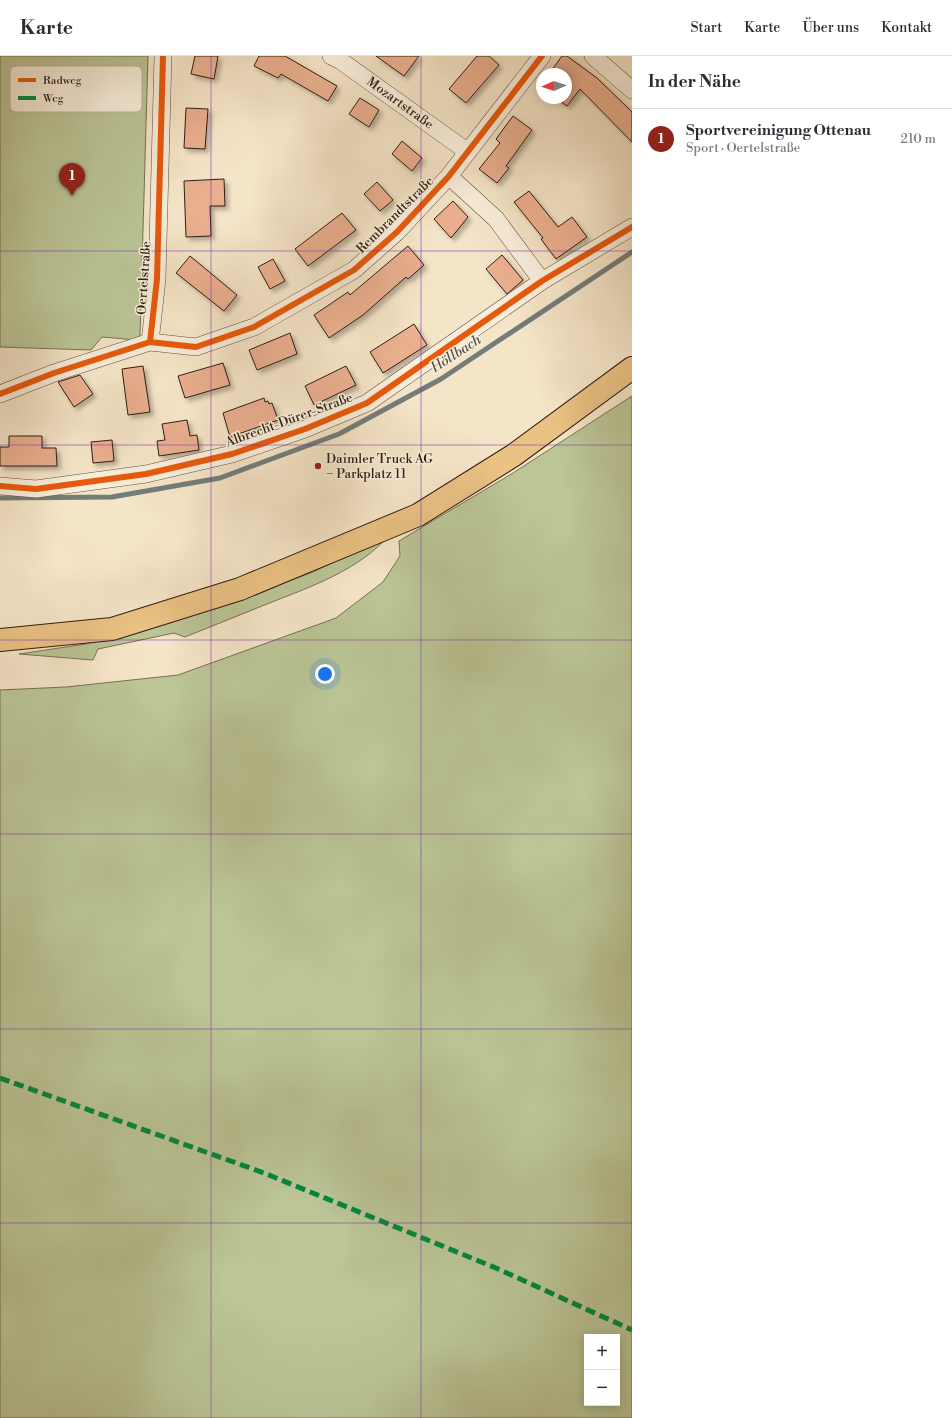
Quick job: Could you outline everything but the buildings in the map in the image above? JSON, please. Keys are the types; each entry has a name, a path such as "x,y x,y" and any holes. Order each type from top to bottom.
{"main road":[{"path":"0,640 112,628 240,589 418,515 514,455 632,368"}],"street":[{"name":"Oertelstraße","path":"150,342 157,279 163,56"},
{"name":"Rembrandtstraße","path":"150,342 196,347 254,327 354,270 397,232 449,176 542,56"},
{"path":"593,56 632,90"},
{"name":"Mozartstraße","path":"339,58 468,152"},
{"path":"449,176 496,219 537,275"},
{"name":"Albrecht-Dürer-Straße","path":"0,486 36,489 146,474 232,454 305,429 367,403 537,275 632,227"},
{"path":"0,394 54,373 150,342"}],"green space":[{"path":"0,56 148,56 140,335 137,340 102,337 91,350 0,347"},
{"path":"632,396 632,1418 0,1418 0,690 66,687 178,675 336,618 383,582 400,556 399,541 513,473"},
{"path":"390,534 378,547 364,558 333,576 317,584 185,637 174,633 98,649 93,660 19,654 86,644 156,626 229,603 313,572"}],"waterway":[{"name":"Höllbach","path":"0,498 112,497 220,478 339,434 441,379 632,252"}],"marked path":[{"path":"0,1078 264,1173 496,1268 632,1330"}],"cycle path":[{"path":"150,342 157,279 163,56"},
{"path":"0,394 54,373 150,342 196,347 254,327 354,270 397,232 449,176 542,56"},
{"path":"0,486 36,489 146,474 232,454 305,429 367,403 542,281 632,227"}],"place":[{"name":"Sportvereinigung Ottenau","path":"72,196"},
{"name":"Daimler Truck AG − Parkplatz 11","path":"318,466"}]}
